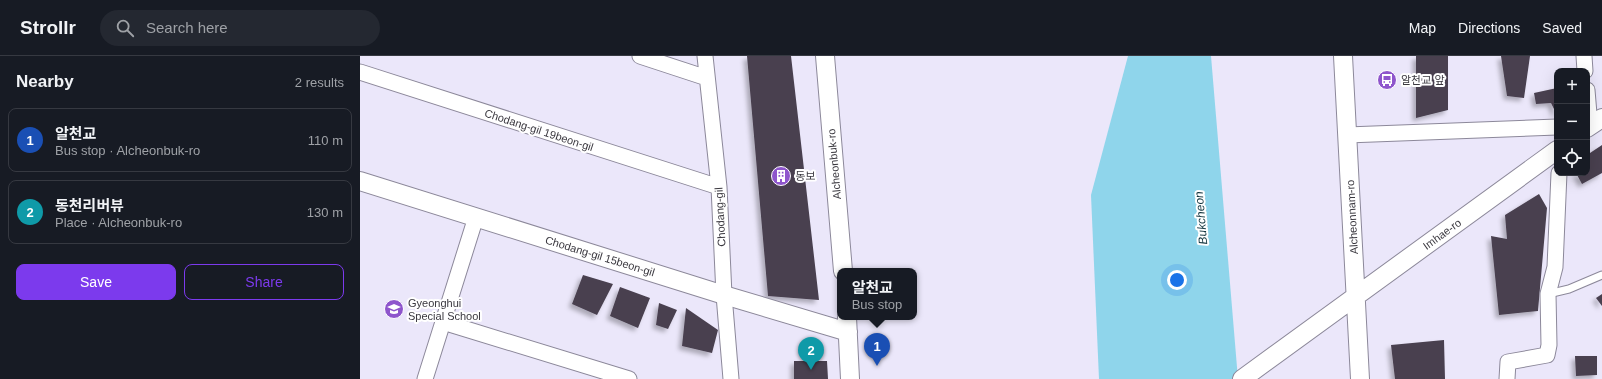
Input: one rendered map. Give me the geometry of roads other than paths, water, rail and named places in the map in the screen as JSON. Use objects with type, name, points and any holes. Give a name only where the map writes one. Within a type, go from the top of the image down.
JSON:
[{"type":"street","points":[[640,56],[707,78]]},
{"type":"street","name":"Chodang-gil","points":[[705,56],[719,187],[724,295],[731,379]]},
{"type":"street","name":"Alcheonbuk-ro","points":[[825,56],[843,268]]},
{"type":"street","name":"Alcheonnam-ro","points":[[1343,56],[1360,379]]},
{"type":"street","points":[[1584,56],[1586,68]]},
{"type":"street","name":"Chodang-gil 19beon-gil","points":[[360,72],[719,187]]},
{"type":"street","points":[[1589,104],[1592,125]]},
{"type":"street","points":[[1347,135],[1554,127]]},
{"type":"street","name":"Imhae-ro","points":[[1242,379],[1554,152]]},
{"type":"street","points":[[1507,379],[1508,362],[1547,354],[1549,345],[1548,294],[1555,267],[1559,176]]},
{"type":"street","name":"Chodang-gil 15beon-gil","points":[[360,181],[724,295]]},
{"type":"street","points":[[425,379],[476,217]]},
{"type":"street","points":[[724,295],[847,324],[850,379]]},
{"type":"street","points":[[443,322],[629,379]]},
{"type":"lane","points":[[1548,294],[1569,289],[1602,275]]},
{"type":"water","name":"Bukcheon","points":[[1128,56],[1211,56],[1238,379],[1099,379],[1091,195]]},
{"type":"place","name":"알천교 앞","points":[[1387,80]]},
{"type":"place","name":"동보","points":[[781,176]]},
{"type":"place","name":"Gyeonghui Special School","points":[[394,309]]},
{"type":"place","name":"알천교","points":[[877,366]]},
{"type":"place","name":"동천리버뷰","points":[[811,370]]}]
